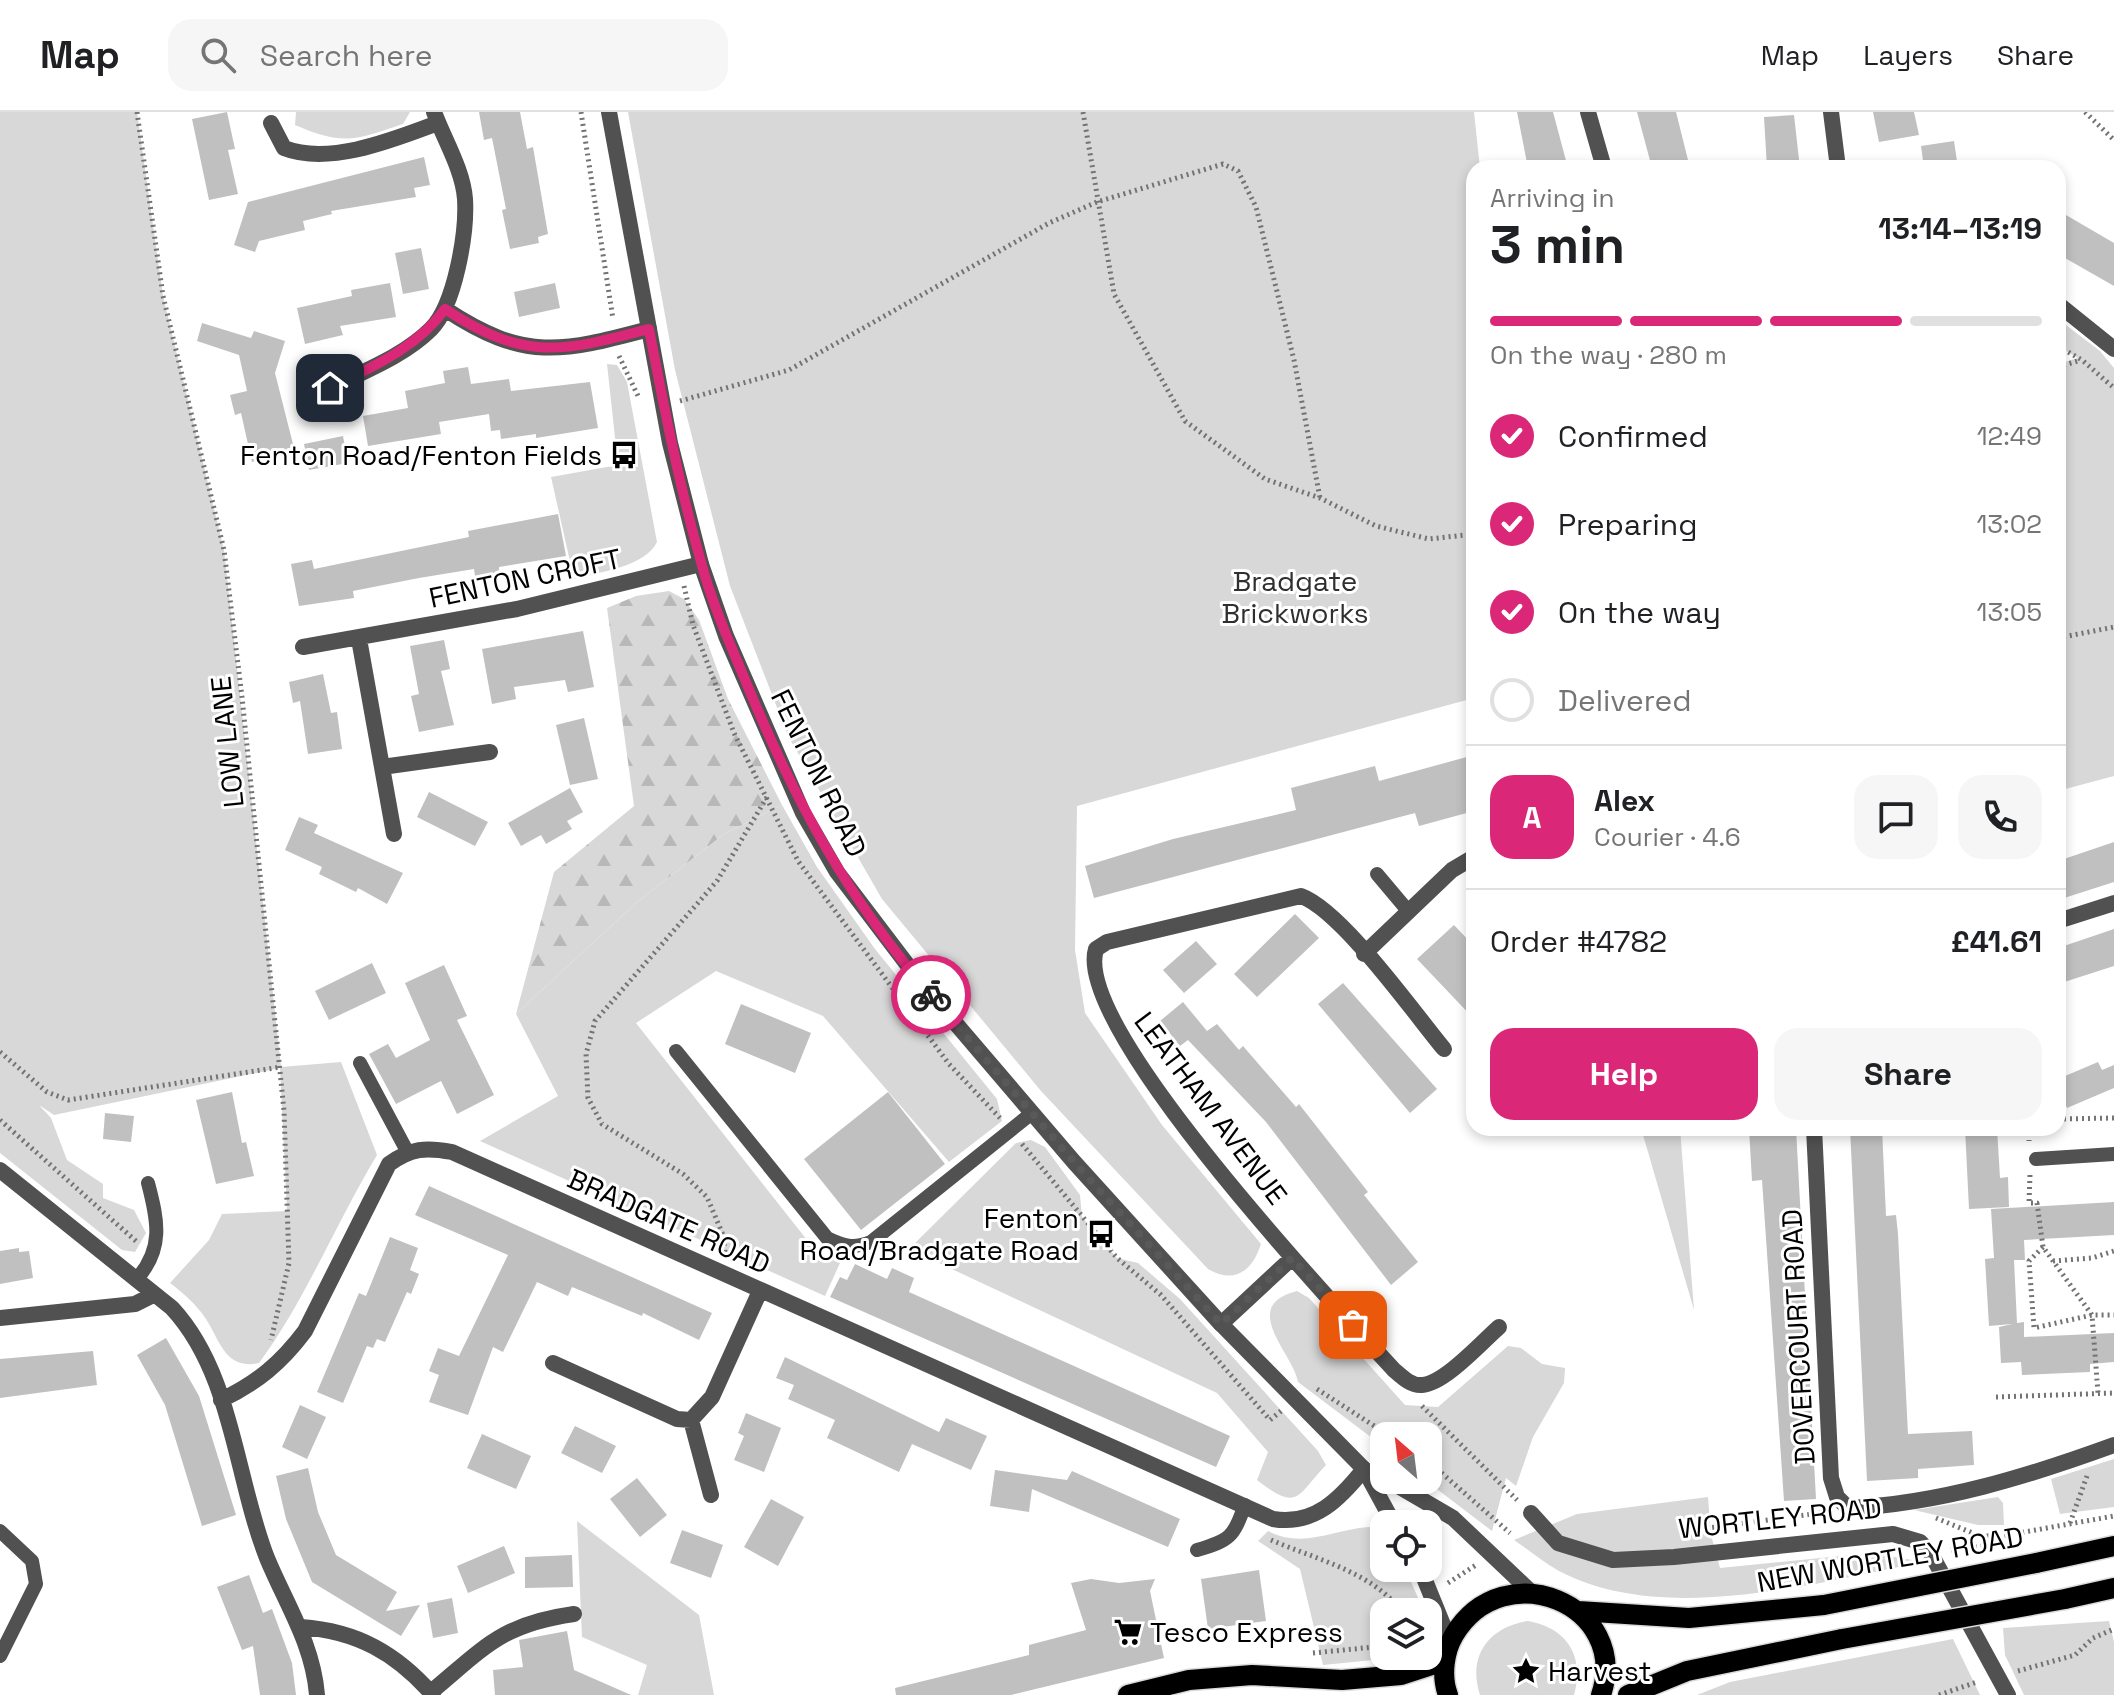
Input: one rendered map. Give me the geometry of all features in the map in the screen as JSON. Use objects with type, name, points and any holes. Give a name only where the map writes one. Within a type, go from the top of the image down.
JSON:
[{"type":"main road","name":"NEW WORTLEY ROAD","points":[[1578,1611],[1689,1618],[1824,1605],[2114,1546]]},
{"type":"main road","points":[[1628,1695],[1687,1671],[2114,1588]]},
{"type":"main road","points":[[1448,1695],[1447,1651],[1463,1620],[1482,1604],[1505,1594],[1530,1591],[1555,1598],[1578,1611],[1595,1633],[1604,1658],[1601,1695]]},
{"type":"main road","points":[[1128,1695],[1189,1680],[1252,1675],[1342,1680],[1401,1675],[1447,1651]]},
{"type":"street","name":"FENTON ROAD","points":[[609,112],[663,406],[701,564],[726,636],[783,769],[837,872],[922,984],[1032,1113],[1221,1324],[1364,1469],[1386,1510]]},
{"type":"street","points":[[1588,112],[1602,160]]},
{"type":"street","points":[[1831,112],[1837,160]]},
{"type":"street","points":[[271,123],[284,148],[298,154],[367,148],[436,118],[460,176],[465,199],[454,283],[445,309],[432,328],[402,351],[330,388]]},
{"type":"street","points":[[445,309],[502,340],[532,348],[569,349],[649,329]]},
{"type":"street","points":[[2066,310],[2114,349]]},
{"type":"street","name":"FENTON CROFT","points":[[303,647],[517,609],[701,564]]},
{"type":"street","points":[[359,639],[394,834]]},
{"type":"street","points":[[382,767],[490,752]]},
{"type":"street","points":[[1364,954],[1452,870],[1466,862]]},
{"type":"street","name":"LEATHAM AVENUE","points":[[1292,1258],[1188,1129],[1124,1043],[1110,1015],[1092,960],[1096,949],[1107,942],[1301,896],[1316,902],[1444,1049]]},
{"type":"street","points":[[2066,918],[2114,903]]},
{"type":"street","name":"DOVERCOURT ROAD","points":[[1814,1136],[1831,1478],[1842,1503]]},
{"type":"street","name":"BRADGATE ROAD","points":[[407,1151],[428,1147],[452,1152],[1273,1519],[1290,1522],[1306,1518],[1344,1494],[1364,1469]]},
{"type":"street","points":[[221,1400],[267,1373],[305,1331],[378,1182],[389,1164],[407,1151]]},
{"type":"street","points":[[0,1170],[189,1326],[221,1400],[267,1557],[301,1627],[317,1695]]},
{"type":"street","points":[[1221,1324],[1292,1258],[1394,1370],[1412,1383],[1421,1385],[1437,1381],[1499,1327]]},
{"type":"street","points":[[691,1420],[712,1397],[760,1291]]},
{"type":"street","points":[[0,1318],[135,1304],[153,1295]]},
{"type":"street","points":[[553,1363],[677,1419],[691,1420]]},
{"type":"street","points":[[691,1420],[711,1495]]},
{"type":"street","points":[[1842,1503],[1848,1508],[1877,1506],[1988,1484],[2106,1448]]},
{"type":"street","name":"FENTON ROAD","points":[[1364,1469],[1370,1472]]},
{"type":"street","name":"FENTON ROAD","points":[[1412,1494],[1453,1518],[1530,1591]]},
{"type":"street","name":"WORTLEY ROAD","points":[[1531,1513],[1558,1543],[1582,1553],[1613,1560],[1689,1556],[1893,1534],[1920,1542],[1930,1552]]},
{"type":"street","points":[[1930,1552],[2008,1695]]},
{"type":"street","points":[[1425,1582],[1447,1651]]},
{"type":"street","points":[[301,1627],[324,1628],[370,1642],[395,1658],[432,1693],[506,1631],[538,1619],[574,1614]]},
{"type":"lane","points":[[1377,874],[1409,912]]},
{"type":"lane","points":[[676,1051],[827,1238],[843,1246],[856,1247],[871,1242],[1032,1113]]},
{"type":"lane","points":[[360,1063],[407,1151]]},
{"type":"lane","points":[[2036,1159],[2114,1154]]},
{"type":"lane","points":[[136,1280],[153,1257],[159,1237],[148,1183]]},
{"type":"lane","points":[[1197,1550],[1223,1542],[1237,1526],[1245,1505]]},
{"type":"lane","points":[[0,1531],[9,1536],[32,1561],[36,1584],[0,1656]]},
{"type":"path","name":"LOW LANE","points":[[137,112],[163,296],[224,550],[281,1067],[289,1263],[273,1329],[267,1373]]},
{"type":"path","points":[[581,112],[614,306],[613,339],[624,371],[642,403]]},
{"type":"path","points":[[1083,112],[1114,294],[1185,421],[1265,479],[1320,498],[1376,526],[1429,539],[1466,535]]},
{"type":"path","points":[[2085,112],[2114,140]]},
{"type":"path","points":[[663,406],[789,370],[1049,223],[1097,202],[1223,164],[1238,171],[1256,207],[1294,360],[1320,498]]},
{"type":"path","points":[[2066,351],[2082,360],[2114,388]]},
{"type":"path","points":[[2066,365],[2082,360]]},
{"type":"path","points":[[681,569],[693,625],[734,733],[798,861],[838,919],[949,1064],[1010,1130],[1117,1258],[1161,1295],[1270,1420],[1310,1385],[1370,1423]]},
{"type":"path","points":[[2066,636],[2114,627]]},
{"type":"path","points":[[727,1277],[723,1235],[707,1197],[683,1174],[602,1124],[588,1098],[584,1072],[595,1021],[717,881],[783,769]]},
{"type":"path","points":[[0,1052],[47,1092],[68,1100],[281,1067]]},
{"type":"path","points":[[2066,1119],[2114,1118]]},
{"type":"path","points":[[0,1120],[153,1257]]},
{"type":"path","points":[[2029,1136],[2029,1143]]},
{"type":"path","points":[[2030,1173],[2029,1203],[2037,1203],[2043,1247],[2092,1315],[2098,1393]]},
{"type":"path","points":[[2043,1247],[2029,1261],[2034,1328],[2092,1315],[2114,1315]]},
{"type":"path","points":[[2053,1261],[2092,1258],[2114,1251]]},
{"type":"path","points":[[1412,1383],[1421,1405],[1531,1513]]},
{"type":"path","points":[[1996,1397],[2114,1393]]},
{"type":"path","points":[[2069,1524],[2106,1448]]},
{"type":"path","points":[[1442,1474],[1510,1533]]},
{"type":"path","points":[[1689,1556],[1701,1529],[1821,1515],[1842,1503]]},
{"type":"path","points":[[1957,1528],[1980,1536],[2002,1536],[2114,1516]]},
{"type":"path","points":[[1237,1526],[1372,1583],[1392,1598]]},
{"type":"path","points":[[1930,1552],[2019,1542],[2032,1530]]},
{"type":"path","points":[[1939,1695],[2075,1655],[2093,1638],[2114,1629]]},
{"type":"green space","points":[[0,112],[137,112],[163,296],[224,550],[281,1067],[341,1062],[377,1155],[292,1313],[259,1363],[239,1362],[226,1353],[198,1309],[170,1283],[209,1240],[222,1214],[287,1211],[280,1068],[54,1115],[39,1105],[51,1118],[67,1160],[103,1184],[103,1198],[134,1210],[146,1233],[135,1252],[122,1250],[0,1153]]},
{"type":"green space","points":[[296,112],[410,112],[403,124],[361,137],[338,138],[295,125]]},
{"type":"green space","name":"Bradgate Brickworks","points":[[628,112],[1474,112],[1479,160],[1466,160],[1466,700],[1077,806],[1075,950],[1085,1013],[1162,1125],[1261,1244],[1253,1262],[1241,1273],[1226,1275],[1208,1269],[1041,1091],[882,899],[788,736],[730,586],[675,370]]},
{"type":"green space","points":[[2066,325],[2100,351],[2114,368],[2114,776],[2066,789],[2066,362],[2078,358],[2066,351]]},
{"type":"green space","points":[[607,364],[617,365],[627,382],[657,542],[632,563],[574,579],[551,477],[618,465]]},
{"type":"green space","points":[[669,591],[684,599],[699,620],[728,699],[782,805],[724,834],[636,903],[516,1014],[554,872],[634,806],[607,608],[636,596]]},
{"type":"green space","points":[[782,805],[817,867],[875,949],[997,1099],[1002,1121],[949,1162],[823,1016],[716,971],[636,1023],[807,1240],[824,1256],[840,1263],[825,1296],[480,1141],[558,1096],[516,1014],[636,903],[724,834]]},
{"type":"green space","points":[[1643,1136],[1681,1136],[1694,1310]]},
{"type":"green space","points":[[1031,1140],[1045,1147],[1080,1195],[1082,1217],[1117,1258],[1138,1263],[1180,1299],[1318,1451],[1326,1465],[1302,1492],[1290,1498],[1281,1496],[1257,1480],[1268,1452],[1217,1393],[909,1249],[1016,1143]]},
{"type":"green space","points":[[1297,1291],[1309,1298],[1405,1405],[1438,1407],[1508,1346],[1521,1348],[1542,1364],[1565,1368],[1564,1383],[1533,1437],[1516,1486],[1506,1478],[1492,1531],[1442,1493],[1442,1422],[1370,1422],[1370,1436],[1298,1382],[1270,1319],[1272,1307],[1280,1298]]},
{"type":"green space","points":[[2114,1459],[2114,1507],[2060,1514],[2051,1479]]},
{"type":"green space","points":[[1708,1497],[1711,1535],[1720,1568],[1871,1553],[1924,1562],[1788,1589],[1740,1595],[1691,1598],[1645,1596],[1600,1587],[1559,1571],[1514,1540],[1577,1514]]},
{"type":"green space","points":[[1998,1497],[2003,1503],[2004,1525],[1978,1525],[1914,1510]]},
{"type":"green space","points":[[577,1521],[699,1615],[714,1695],[638,1695],[647,1665],[582,1637]]},
{"type":"green space","points":[[1370,1527],[1370,1582],[1411,1582],[1418,1598],[1370,1598],[1370,1660],[1323,1665],[1300,1569],[1258,1541],[1268,1531],[1281,1536],[1305,1538]]},
{"type":"green space","points":[[1528,1621],[1553,1630],[1570,1646],[1577,1668],[1574,1695],[1480,1695],[1477,1668],[1484,1646],[1502,1630]]},
{"type":"green space","points":[[2109,1621],[2114,1642],[2114,1695],[2024,1695],[2005,1655],[2003,1628]]},
{"type":"green space","points":[[1953,1639],[1980,1695],[1697,1695],[1730,1682]]},
{"type":"building","points":[[227,112],[235,149],[228,150],[238,194],[209,200],[192,119]]},
{"type":"building","points":[[479,112],[520,112],[527,149],[533,147],[548,234],[538,237],[539,243],[510,249],[502,210],[506,209],[492,138],[484,140]]},
{"type":"building","points":[[1517,112],[1553,112],[1566,160],[1526,160]]},
{"type":"building","points":[[1637,112],[1676,112],[1688,160],[1650,160]]},
{"type":"building","points":[[1873,112],[1914,112],[1919,135],[1879,142]]},
{"type":"building","points":[[1794,115],[1799,160],[1767,160],[1764,117]]},
{"type":"building","points":[[1954,141],[1957,160],[1923,160],[1921,146]]},
{"type":"building","points":[[424,157],[430,185],[414,188],[416,197],[331,211],[332,214],[303,221],[305,230],[259,241],[255,252],[234,245],[248,202]]},
{"type":"building","points":[[2066,215],[2114,243],[2114,286],[2066,259]]},
{"type":"building","points":[[421,248],[429,289],[403,294],[395,253]]},
{"type":"building","points":[[390,283],[396,317],[340,326],[343,335],[305,344],[297,308],[352,296],[351,290]]},
{"type":"building","points":[[555,283],[560,308],[519,317],[514,292]]},
{"type":"building","points":[[202,323],[251,338],[254,331],[285,341],[275,373],[295,452],[252,462],[241,413],[235,415],[230,395],[247,391],[239,355],[197,341]]},
{"type":"building","points":[[468,367],[471,384],[509,379],[511,391],[590,382],[598,428],[536,438],[536,434],[501,439],[500,430],[491,431],[489,414],[439,422],[441,434],[368,446],[363,416],[408,408],[405,391],[445,383],[443,371]]},
{"type":"building","points":[[343,436],[348,463],[309,470],[304,444]]},
{"type":"building","points":[[558,514],[566,556],[499,567],[499,572],[475,576],[474,569],[419,578],[353,591],[354,598],[299,606],[291,564],[312,560],[314,569],[469,537],[468,531]]},
{"type":"building","points":[[583,631],[594,687],[568,692],[565,680],[514,687],[516,699],[492,704],[482,649]]},
{"type":"building","points":[[444,640],[450,669],[441,671],[454,725],[419,732],[411,696],[419,694],[410,646]]},
{"type":"building","points":[[323,674],[331,713],[337,712],[342,749],[308,754],[300,701],[293,703],[289,682]]},
{"type":"building","points":[[584,718],[598,779],[570,785],[556,725]]},
{"type":"building","points":[[1466,757],[1466,813],[1419,826],[1415,813],[1094,898],[1085,866],[1173,839],[1296,810],[1291,788],[1375,766],[1379,781]]},
{"type":"building","points":[[570,788],[583,812],[567,821],[572,829],[546,844],[541,835],[521,846],[508,823]]},
{"type":"building","points":[[429,792],[488,822],[475,846],[417,817]]},
{"type":"building","points":[[299,817],[318,825],[314,833],[403,873],[387,904],[358,888],[356,892],[319,874],[322,867],[285,850]]},
{"type":"building","points":[[2114,842],[2114,882],[2066,897],[2066,858]]},
{"type":"building","points":[[1295,914],[1319,938],[1257,997],[1234,974]]},
{"type":"building","points":[[1454,925],[1466,938],[1466,1011],[1417,959]]},
{"type":"building","points":[[2114,929],[2114,966],[2066,981],[2066,945]]},
{"type":"building","points":[[1196,941],[1217,964],[1184,993],[1163,970]]},
{"type":"building","points":[[372,963],[386,993],[329,1020],[315,991]]},
{"type":"building","points":[[444,965],[467,1016],[457,1020],[494,1095],[457,1114],[441,1081],[396,1104],[369,1054],[388,1044],[396,1058],[430,1040],[405,983]]},
{"type":"building","points":[[1343,983],[1437,1089],[1410,1113],[1318,1004]]},
{"type":"building","points":[[1183,1002],[1207,1031],[1217,1024],[1239,1050],[1243,1046],[1296,1107],[1299,1104],[1368,1192],[1364,1195],[1418,1262],[1391,1285],[1266,1122],[1188,1040],[1180,1046],[1160,1021]]},
{"type":"building","points":[[741,1004],[811,1033],[795,1073],[725,1044]]},
{"type":"building","points":[[2098,1062],[2102,1070],[2114,1065],[2114,1088],[2067,1108],[2066,1076]]},
{"type":"building","points":[[232,1092],[242,1143],[246,1142],[254,1176],[216,1184],[196,1100]]},
{"type":"building","points":[[888,1092],[945,1164],[861,1230],[804,1159]]},
{"type":"building","points":[[105,1113],[134,1116],[131,1142],[103,1139]]},
{"type":"building","points":[[1749,1136],[1796,1136],[1816,1499],[1784,1501],[1762,1180],[1752,1181]]},
{"type":"building","points":[[1850,1136],[1882,1136],[1886,1216],[1896,1215],[1898,1234],[1908,1434],[1972,1431],[1974,1465],[1918,1469],[1918,1478],[1867,1481]]},
{"type":"building","points":[[1965,1136],[1997,1136],[2000,1178],[2008,1177],[2009,1207],[1969,1209]]},
{"type":"building","points":[[429,1186],[712,1313],[699,1340],[643,1313],[642,1316],[572,1287],[568,1296],[537,1282],[503,1352],[493,1347],[468,1415],[429,1402],[439,1375],[429,1371],[438,1348],[459,1356],[508,1255],[415,1215]]},
{"type":"building","points":[[2114,1202],[2114,1235],[2024,1240],[2025,1260],[2014,1260],[2017,1323],[2024,1322],[2024,1337],[2114,1333],[2114,1362],[2090,1364],[2090,1372],[2022,1375],[2021,1362],[2001,1363],[1999,1327],[2012,1324],[1989,1326],[1985,1259],[1994,1258],[1991,1209]]},
{"type":"building","points":[[390,1237],[418,1248],[410,1270],[419,1274],[411,1294],[407,1292],[385,1342],[377,1339],[373,1348],[367,1346],[343,1403],[317,1392],[359,1293],[366,1296]]},
{"type":"building","points":[[19,1248],[19,1252],[29,1251],[33,1278],[0,1284],[0,1251]]},
{"type":"building","points":[[855,1264],[887,1279],[892,1268],[914,1278],[909,1292],[1230,1436],[1216,1467],[830,1297],[840,1277],[847,1280]]},
{"type":"building","points":[[166,1338],[199,1396],[236,1515],[202,1526],[165,1405],[137,1355]]},
{"type":"building","points":[[93,1351],[97,1385],[0,1398],[0,1359]]},
{"type":"building","points":[[785,1357],[939,1432],[946,1418],[987,1436],[971,1470],[912,1444],[899,1472],[827,1438],[835,1420],[788,1399],[794,1385],[776,1378]]},
{"type":"building","points":[[300,1405],[326,1417],[307,1459],[282,1447]]},
{"type":"building","points":[[746,1413],[781,1428],[764,1472],[734,1460],[744,1436],[738,1433]]},
{"type":"building","points":[[575,1426],[616,1446],[602,1473],[561,1453]]},
{"type":"building","points":[[482,1434],[531,1456],[516,1489],[467,1468]]},
{"type":"building","points":[[308,1468],[318,1512],[336,1555],[397,1592],[386,1611],[420,1605],[401,1636],[312,1582],[286,1519],[276,1476]]},
{"type":"building","points":[[995,1470],[1067,1480],[1072,1471],[1180,1519],[1168,1547],[1032,1489],[1029,1512],[990,1506]]},
{"type":"building","points":[[637,1478],[667,1515],[640,1537],[610,1499]]},
{"type":"building","points":[[771,1499],[804,1517],[778,1566],[744,1547]]},
{"type":"building","points":[[682,1530],[723,1545],[711,1578],[670,1563]]},
{"type":"building","points":[[504,1546],[515,1573],[468,1593],[457,1566]]},
{"type":"building","points":[[572,1555],[573,1587],[525,1588],[525,1557]]},
{"type":"building","points":[[1259,1570],[1266,1621],[1208,1629],[1201,1579]]},
{"type":"building","points":[[249,1575],[263,1613],[272,1609],[292,1663],[296,1695],[260,1695],[253,1646],[242,1650],[217,1587]]},
{"type":"building","points":[[1091,1579],[1119,1583],[1155,1579],[1150,1591],[1164,1658],[1011,1695],[896,1695],[895,1688],[1029,1655],[1029,1645],[1086,1630],[1071,1583]]},
{"type":"building","points":[[452,1598],[458,1633],[433,1638],[427,1603]]},
{"type":"building","points":[[567,1631],[574,1670],[631,1695],[495,1695],[493,1670],[523,1667],[519,1640]]},
{"type":"way so far","points":[[931,995],[1074,1162],[1221,1324],[1292,1258],[1353,1325]]},
{"type":"place","name":"Fenton Road/Fenton Fields","points":[[624,455]]},
{"type":"place","name":"Fenton Road/Bradgate Road","points":[[1101,1234]]},
{"type":"place","name":"Tesco Express","points":[[1128,1632]]},
{"type":"place","name":"Harvest","points":[[1526,1671]]},
{"type":"route","points":[[330,388],[402,351],[432,328],[445,309],[470,326],[502,340],[532,348],[569,349],[649,329],[670,443],[701,564],[726,636],[803,813],[837,872],[931,995]]}]
